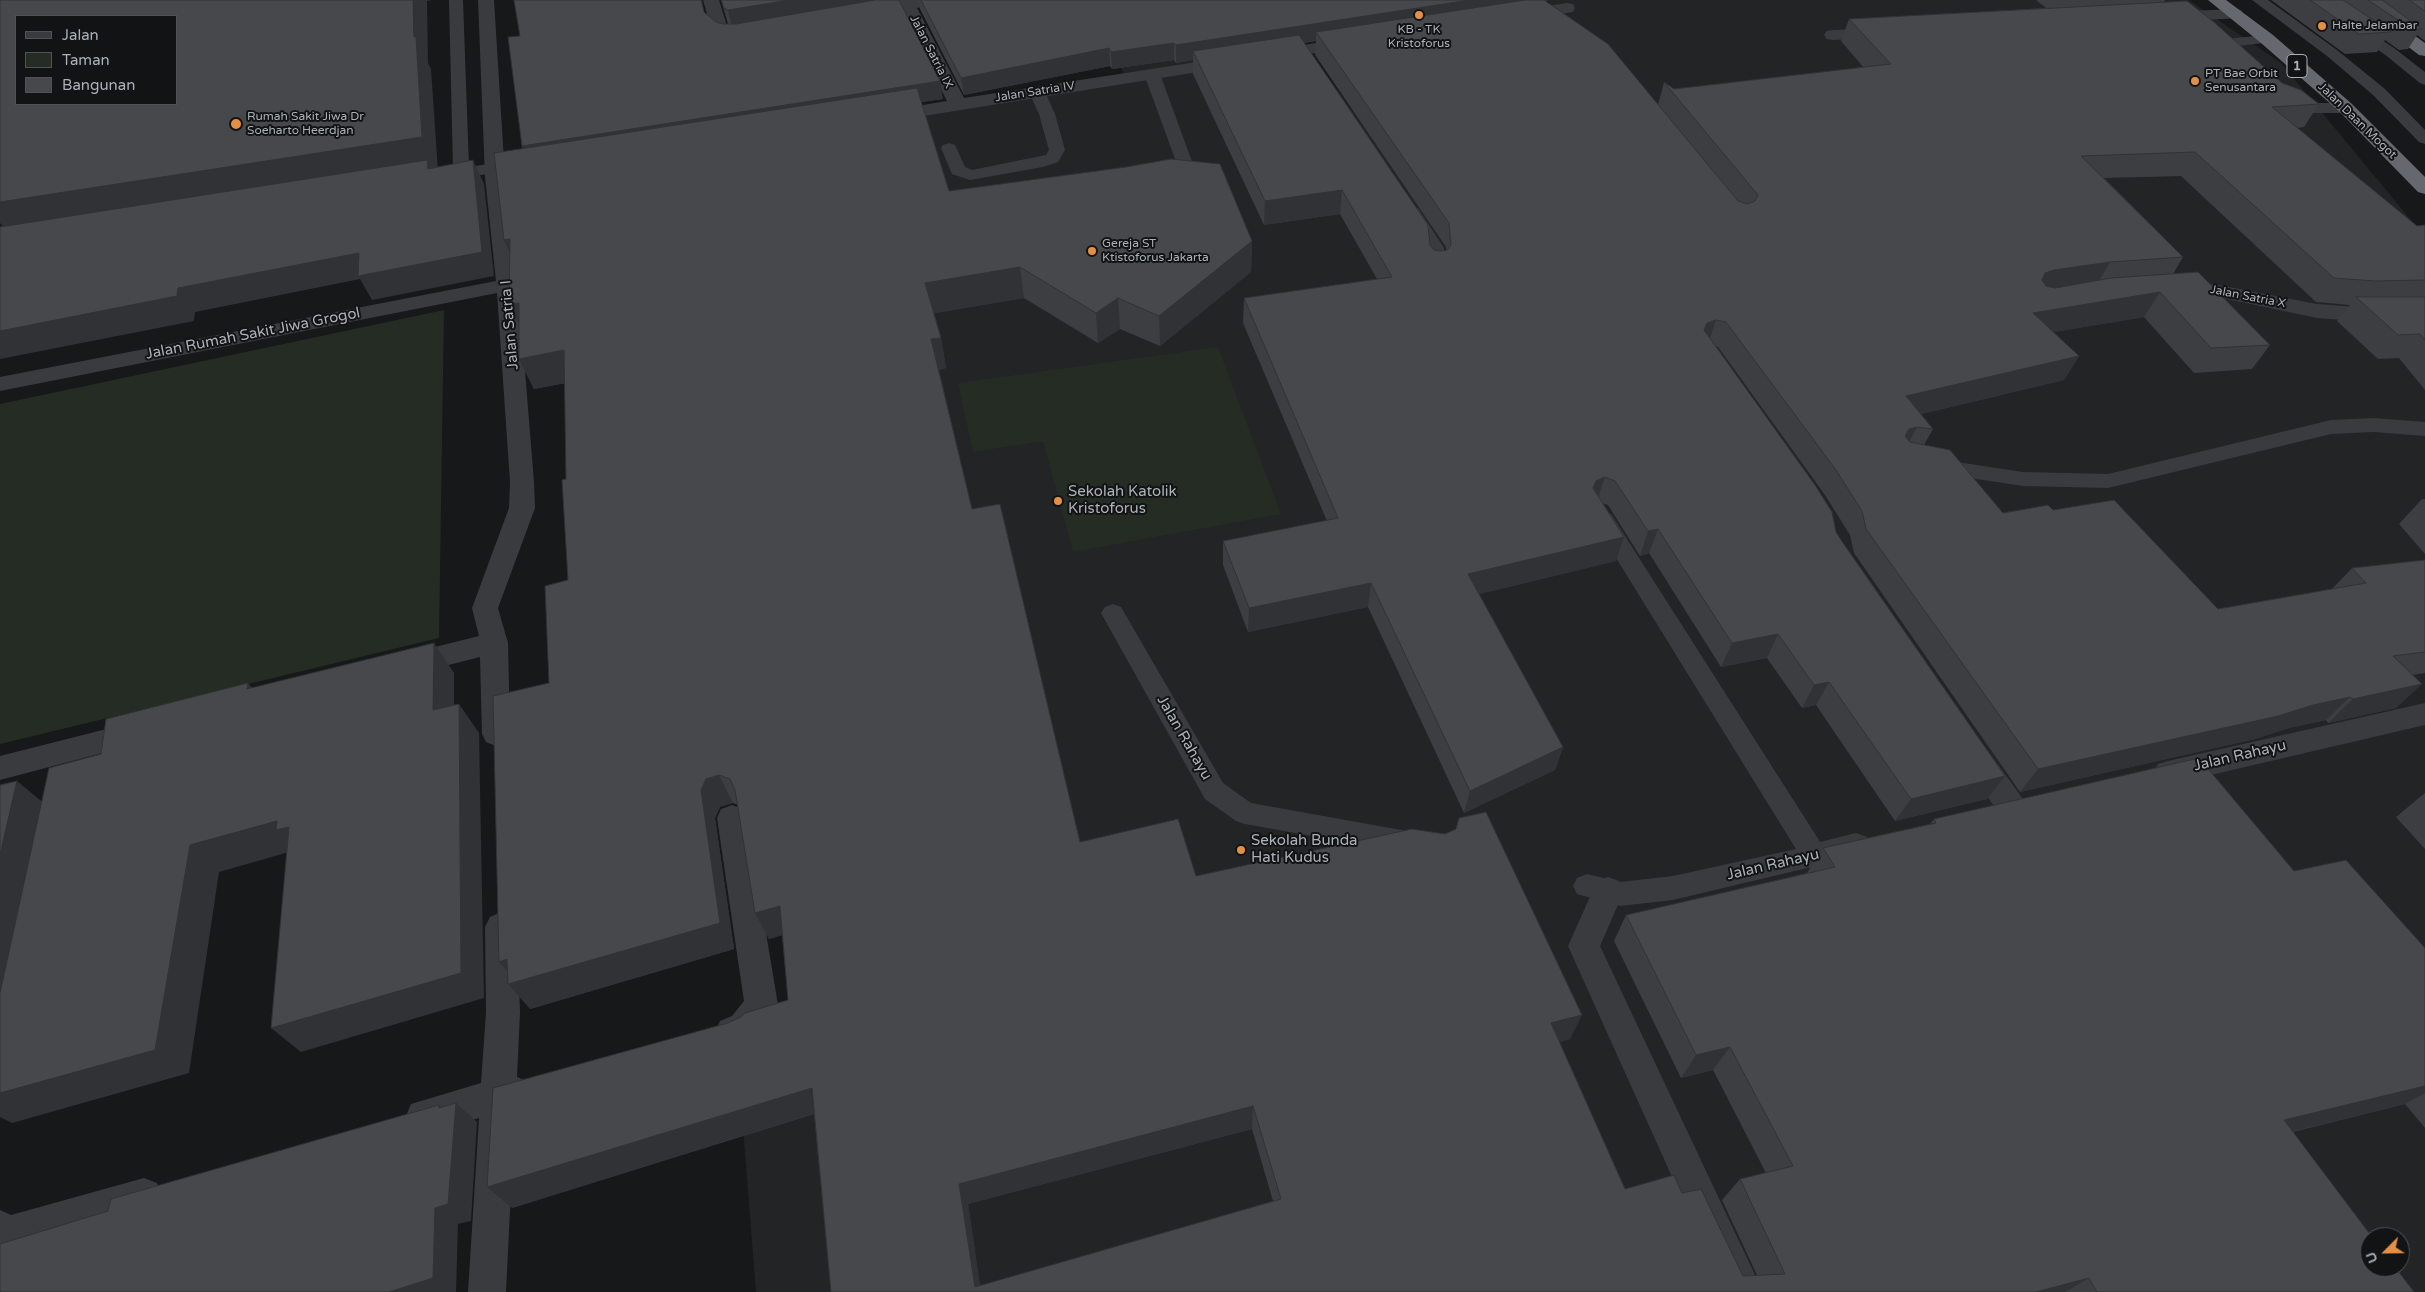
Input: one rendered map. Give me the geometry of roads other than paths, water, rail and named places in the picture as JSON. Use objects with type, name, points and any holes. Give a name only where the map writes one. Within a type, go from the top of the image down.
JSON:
[{"type":"highway","name":"Jalan Daan Mogot","points":[[2216,0],[2267,39],[2346,108],[2425,188]]},
{"type":"highway","points":[[2354,0],[2425,51]]},
{"type":"street","name":"Jalan Satria I","points":[[486,0],[501,173],[507,285],[522,482],[522,508],[485,608],[494,643],[497,762]]},
{"type":"street","points":[[711,0],[718,28],[728,34],[759,31]]},
{"type":"street","points":[[848,15],[906,2],[936,0]]},
{"type":"street","name":"Jalan Satria IX","points":[[906,2],[958,105]]},
{"type":"street","points":[[1508,17],[1564,4],[1578,22]]},
{"type":"street","points":[[2152,18],[2235,14]]},
{"type":"street","points":[[1833,35],[1893,32]]},
{"type":"street","name":"Jalan Satria IV","points":[[869,119],[1370,39]]},
{"type":"street","name":"Jalan Rumah Sakit Jiwa Grogol","points":[[0,384],[507,285]]},
{"type":"street","name":"Jalan Satria X","points":[[2162,290],[2191,288],[2213,290],[2317,311],[2357,314],[2425,312]]},
{"type":"street","points":[[379,672],[494,643]]},
{"type":"street","name":"Jalan Rahayu","points":[[2137,780],[2425,714]]},
{"type":"street","points":[[0,768],[71,764],[160,727]]},
{"type":"street","points":[[1962,735],[2012,808]]},
{"type":"street","points":[[1984,815],[2041,801]]},
{"type":"street","points":[[705,1039],[743,1029],[761,1005],[732,818]]},
{"type":"street","name":"Jalan Rahayu","points":[[1815,856],[1881,840]]},
{"type":"street","points":[[1598,889],[1584,946],[1744,1292]]},
{"type":"street","points":[[487,1292],[503,1012],[500,902]]},
{"type":"street","points":[[389,1126],[544,1083]]},
{"type":"street","points":[[0,1229],[10,1234],[171,1188]]},
{"type":"lane","points":[[456,0],[461,173]]},
{"type":"lane","points":[[2259,0],[2332,53],[2379,92],[2425,138]]},
{"type":"lane","points":[[2312,0],[2389,51],[2425,80]]},
{"type":"lane","points":[[2167,5],[2181,16]]},
{"type":"lane","points":[[2226,60],[2212,46],[2267,39]]},
{"type":"lane","points":[[1302,50],[1314,66]]},
{"type":"lane","points":[[1152,74],[1190,178]]},
{"type":"lane","points":[[949,148],[958,170],[970,175],[1043,162],[1052,158],[1057,150],[1047,114],[1036,92]]},
{"type":"lane","points":[[2275,102],[2292,108],[2346,108]]},
{"type":"lane","points":[[431,178],[461,173],[501,173]]},
{"type":"lane","points":[[1402,198],[1435,248],[1437,268]]},
{"type":"lane","points":[[1914,462],[2023,479],[2108,481],[2331,427],[2374,425],[2425,429]]},
{"type":"lane","points":[[1598,511],[1815,856]]},
{"type":"lane","name":"Jalan Rahayu","points":[[1113,613],[1214,790],[1245,813],[1428,846]]},
{"type":"lane","name":"Jalan Rahayu","points":[[1598,889],[1620,894],[1672,888],[1815,856]]},
{"type":"place","name":"KB - TK Kristoforus","points":[[1419,15]]},
{"type":"place","name":"Halte Jelambar","points":[[2322,26]]},
{"type":"place","name":"PT Bae Orbit Senusantara","points":[[2195,81]]},
{"type":"place","name":"Rumah Sakit Jiwa Dr Soeharto Heerdjan","points":[[236,124]]},
{"type":"place","name":"Gereja ST Ktistoforus Jakarta","points":[[1092,251]]},
{"type":"place","name":"Sekolah Katolik Kristoforus","points":[[1058,501]]},
{"type":"place","name":"Sekolah Bunda Hati Kudus","points":[[1241,850]]}]
